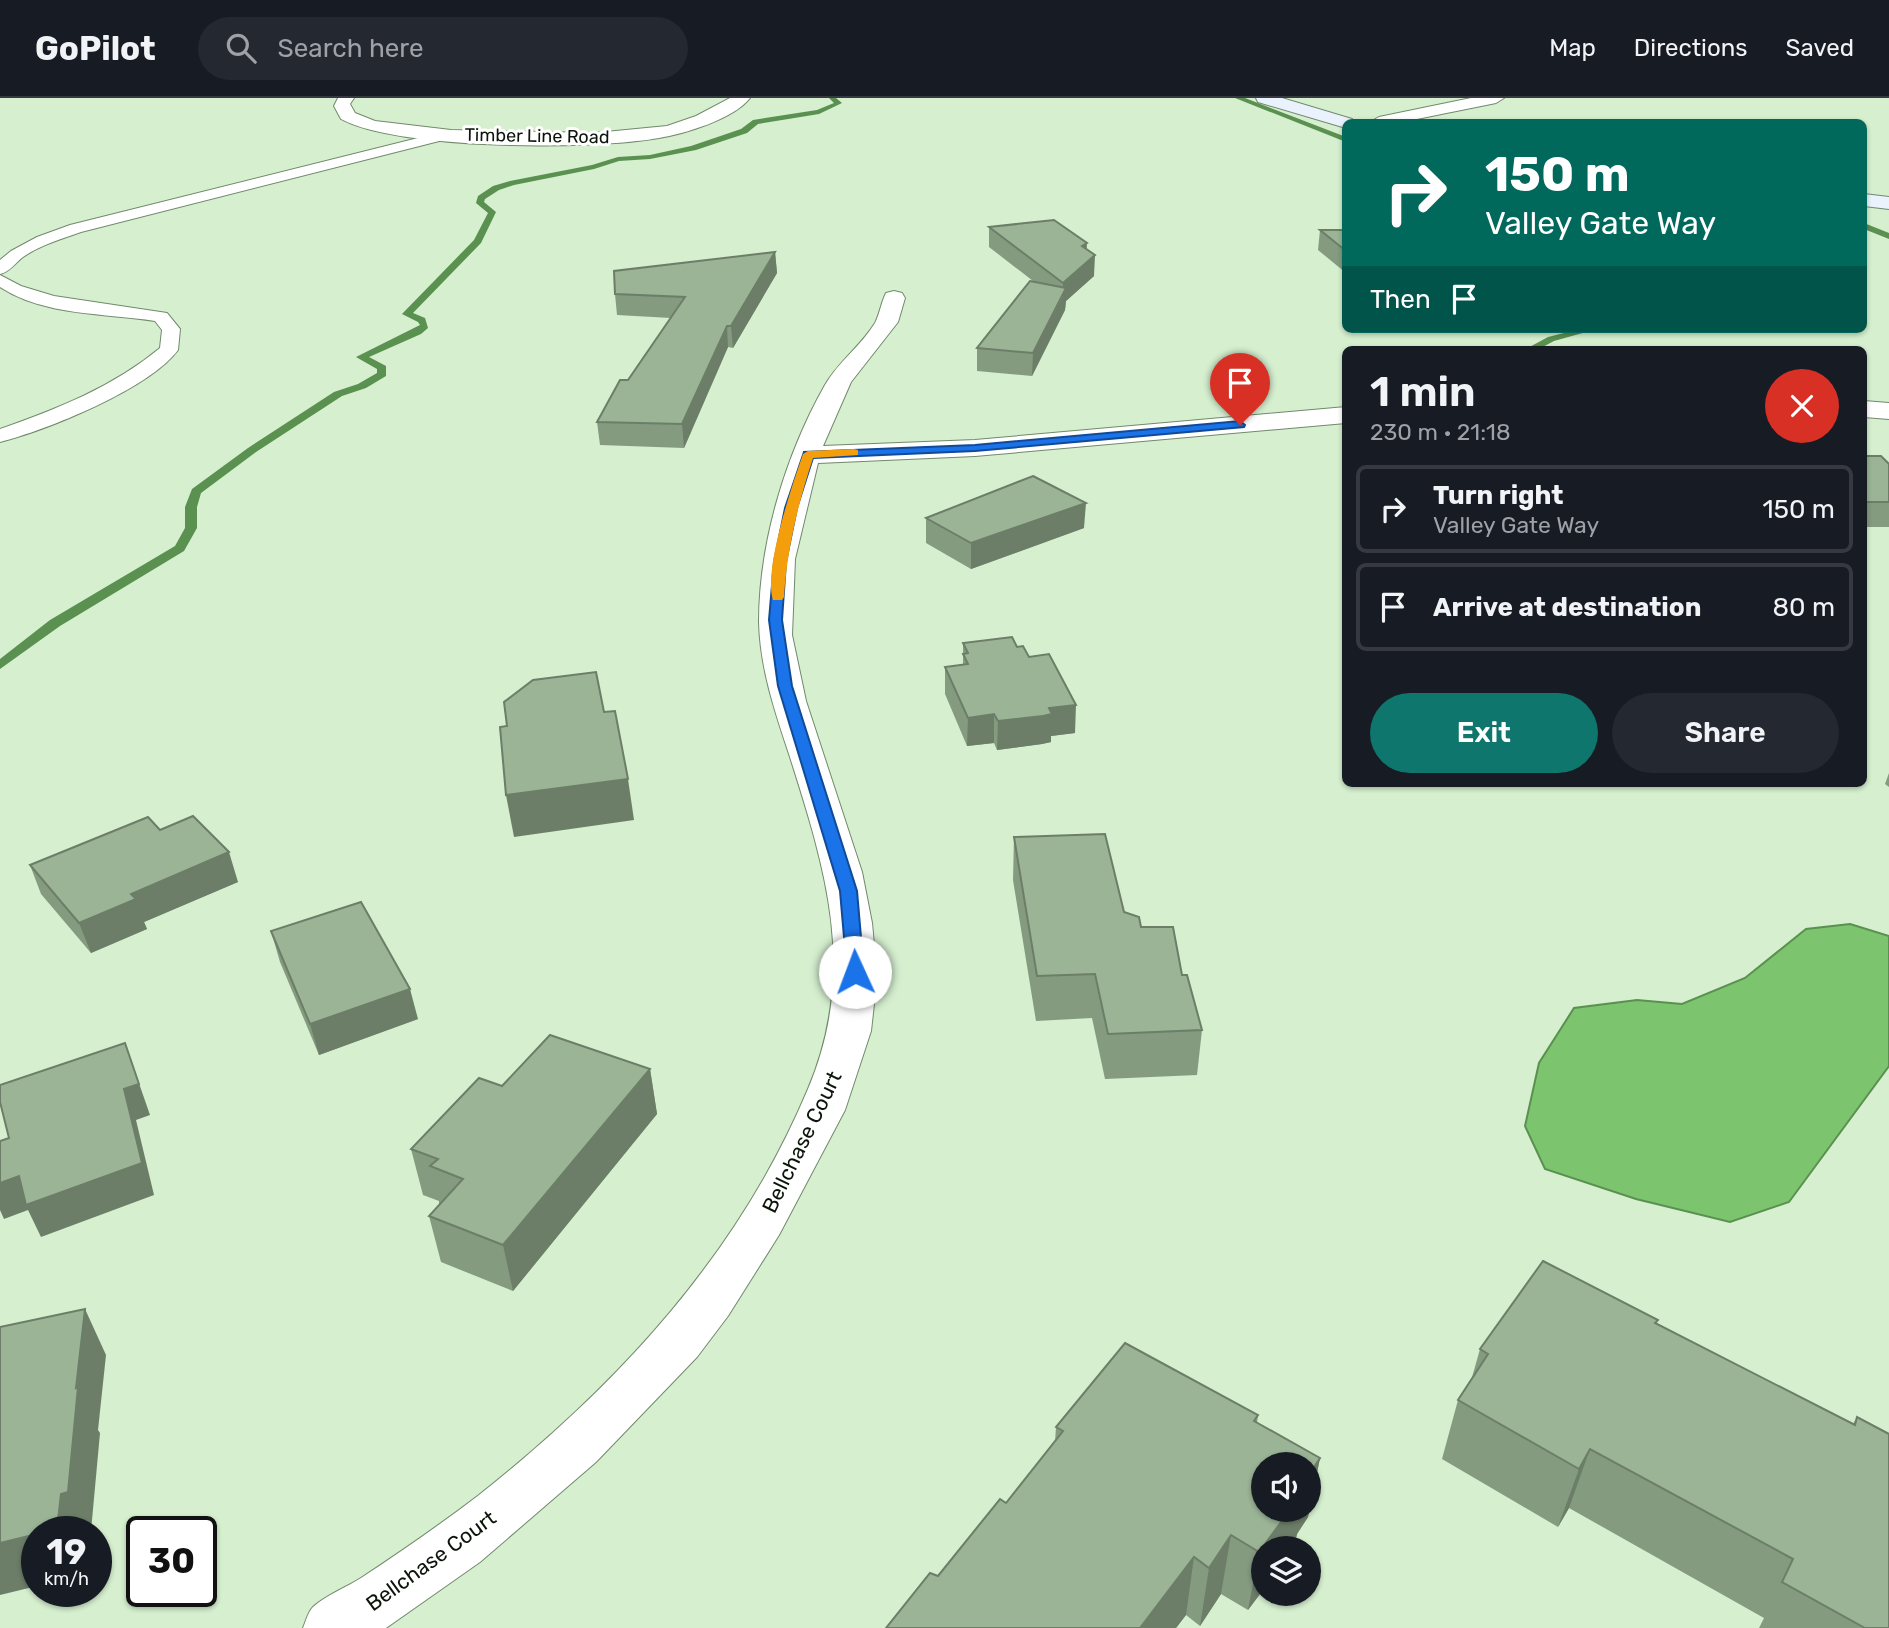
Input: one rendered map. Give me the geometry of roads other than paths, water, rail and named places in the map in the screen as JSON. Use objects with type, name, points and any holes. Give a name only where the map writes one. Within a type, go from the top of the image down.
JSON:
[{"type":"main road","points":[[1264,98],[1342,122]]},
{"type":"main road","points":[[1867,200],[1889,203]]},
{"type":"street","name":"Timber Line Road","points":[[346,98],[342,104],[343,111],[351,118],[397,130],[594,139],[656,134],[701,121],[742,98]]},
{"type":"street","points":[[1394,119],[1496,98]]},
{"type":"street","name":"Bellchase Court","points":[[333,1628],[376,1603],[505,1507],[609,1416],[695,1323],[759,1231],[809,1138],[840,1065],[854,1010],[856,954],[849,891],[785,686],[775,620],[783,549],[791,508],[821,415],[841,378],[860,351],[892,317],[894,298]]},
{"type":"street","points":[[1867,409],[1889,411]]},
{"type":"street","points":[[808,454],[975,448],[1342,415]]},
{"type":"lane","points":[[0,269],[28,248],[64,232],[241,188],[385,148],[450,134]]},
{"type":"lane","points":[[0,280],[10,288],[37,299],[161,317],[171,329],[169,350],[145,372],[109,392],[0,436]]},
{"type":"waterway","points":[[0,665],[55,623],[180,548],[191,528],[191,507],[196,491],[252,450],[338,394],[362,386],[382,374],[382,368],[361,357],[418,332],[425,326],[422,320],[407,314],[478,241],[492,212],[480,203],[481,198],[496,188],[513,183],[594,167],[618,159],[650,157],[693,148],[744,131],[756,122],[819,112],[839,103],[832,98]]},
{"type":"waterway","points":[[1238,98],[1342,138]]},
{"type":"waterway","points":[[1867,227],[1889,236]]},
{"type":"waterway","points":[[1537,346],[1551,339],[1576,333]]}]
